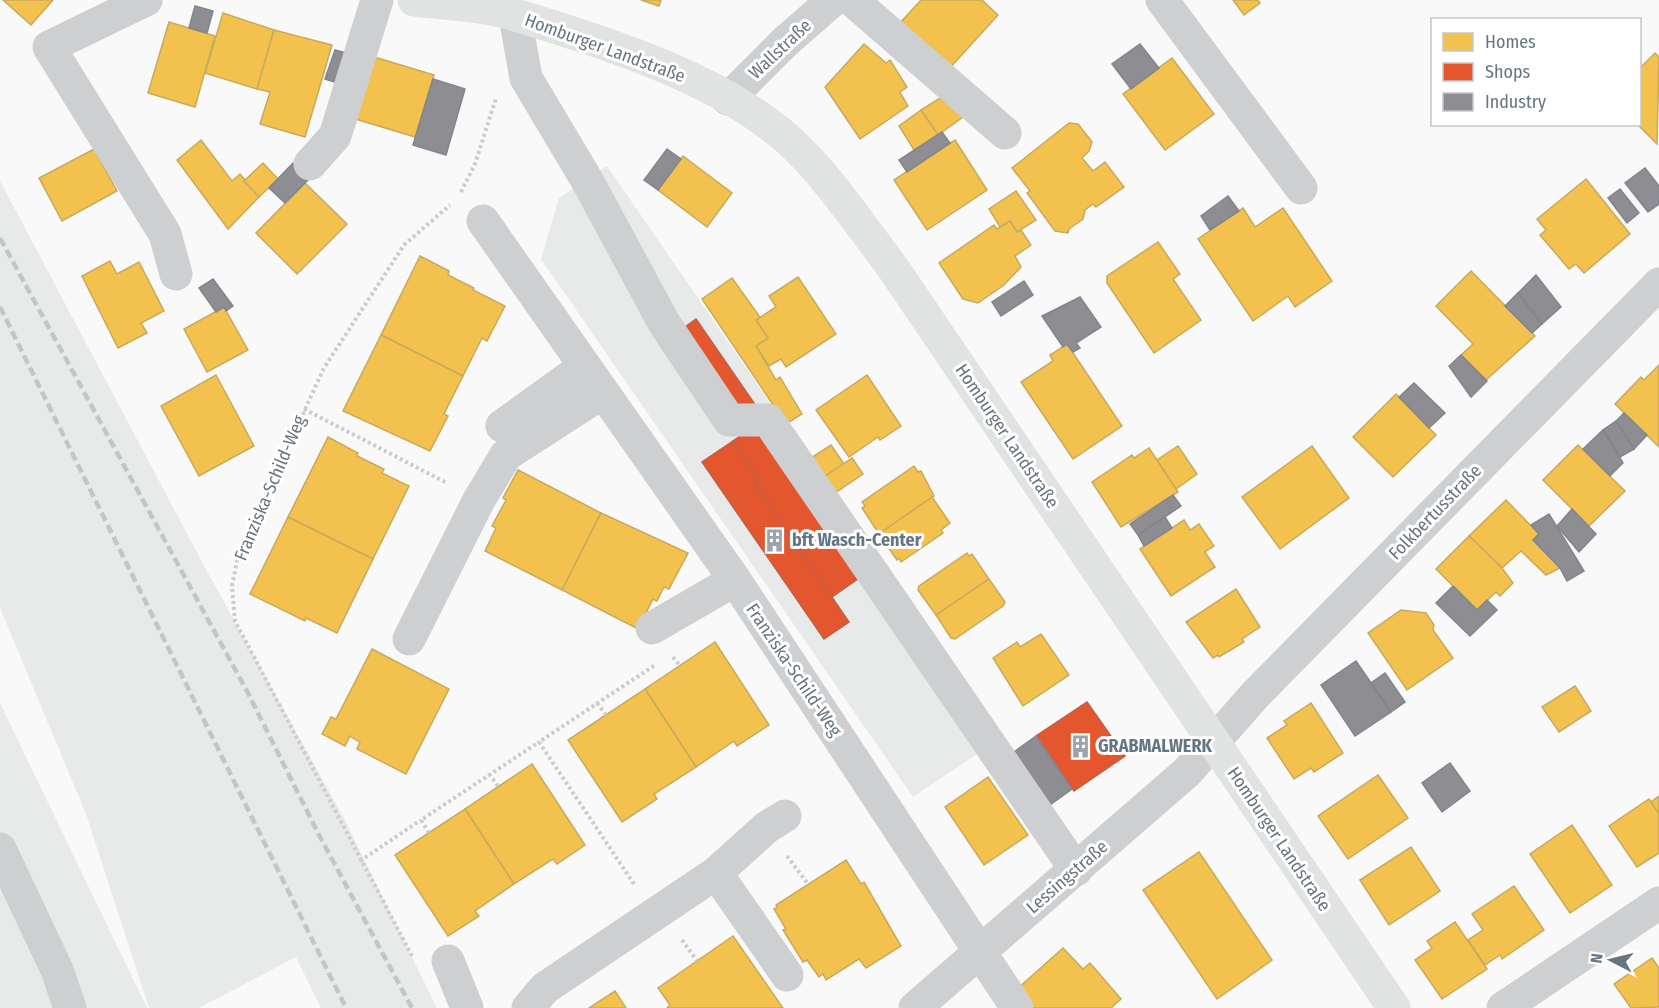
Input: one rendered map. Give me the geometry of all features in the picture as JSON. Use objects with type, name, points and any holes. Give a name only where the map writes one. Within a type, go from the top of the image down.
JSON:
[{"type":"main road","name":"Homburger Landstraße","points":[[414,0],[495,9],[643,57],[687,76],[728,99],[767,123],[804,154],[884,256],[1394,1008]]},
{"type":"street","points":[[146,0],[49,47],[165,234],[176,274]]},
{"type":"street","points":[[310,164],[335,136],[377,0]]},
{"type":"street","name":"Wallstraße","points":[[728,99],[833,0]]},
{"type":"street","points":[[852,0],[1005,134]]},
{"type":"street","points":[[1162,0],[1301,188]]},
{"type":"street","points":[[495,9],[526,78],[588,182],[664,323],[729,420],[768,420],[1076,870]]},
{"type":"street","name":"Franziska-Schild-Weg","points":[[483,221],[735,580],[1017,1008]]},
{"type":"street","name":"Folkbertusstraße","points":[[1214,742],[1256,694],[1659,284]]},
{"type":"street","points":[[501,426],[593,380]]},
{"type":"street","points":[[409,639],[480,500],[506,455],[593,380]]},
{"type":"street","points":[[652,628],[735,580]]},
{"type":"street","name":"Lessingstraße","points":[[915,1008],[1187,772],[1214,742]]},
{"type":"street","points":[[528,1008],[545,988],[716,873],[767,827],[785,816]]},
{"type":"street","points":[[2,859],[57,970],[70,1008]]},
{"type":"street","points":[[716,873],[787,975]]},
{"type":"street","points":[[1503,1008],[1659,903]]},
{"type":"street","points":[[433,963],[467,1008]]},
{"type":"path","name":"Franziska-Schild-Weg","points":[[433,963],[360,861],[235,621],[232,586],[238,556],[324,368],[404,245],[454,201],[467,182],[498,92]]},
{"type":"path","points":[[304,409],[480,500]]},
{"type":"path","points":[[671,654],[680,666]]},
{"type":"path","points":[[360,861],[661,660]]},
{"type":"path","points":[[597,703],[606,715]]},
{"type":"path","points":[[539,742],[655,915]]},
{"type":"path","points":[[489,774],[498,786]]},
{"type":"path","points":[[421,820],[429,833]]},
{"type":"shaded area","points":[[607,166],[1001,738],[913,797],[541,259],[559,198]]},
{"type":"shaded area","points":[[0,181],[209,575],[345,820],[437,1008],[321,1008],[296,957],[199,1008],[149,1008],[86,814],[0,608]]},
{"type":"shaded area","points":[[0,703],[147,1008],[0,1008]]},
{"type":"building: Homes","points":[[3,0],[53,0],[31,25]]},
{"type":"building: Homes","points":[[641,0],[661,0],[659,6]]},
{"type":"building: Homes","points":[[921,0],[982,0],[998,15],[949,69],[899,24]]},
{"type":"building: Homes","points":[[1233,0],[1258,0],[1260,3],[1244,15]]},
{"type":"building: Homes","points":[[223,13],[274,30],[257,89],[205,73]]},
{"type":"building: Homes","points":[[169,22],[215,36],[195,107],[148,93]]},
{"type":"building: Homes","points":[[274,30],[332,45],[305,137],[260,124],[270,92],[257,89]]},
{"type":"building: Homes","points":[[864,44],[886,63],[890,60],[907,87],[900,92],[908,106],[860,139],[825,87]]},
{"type":"building: Homes","points":[[1655,53],[1659,57],[1657,144],[1639,126],[1641,126],[1641,67]]},
{"type":"building: Homes","points":[[371,56],[434,75],[415,137],[352,118]]},
{"type":"building: Homes","points":[[1172,58],[1214,114],[1165,150],[1123,94]]},
{"type":"building: Homes","points":[[948,93],[963,117],[938,135],[921,110]]},
{"type":"building: Homes","points":[[921,110],[938,135],[914,150],[899,126]]},
{"type":"building: Homes","points":[[1069,123],[1078,124],[1092,142],[1089,151],[1082,158],[1093,171],[1105,162],[1124,187],[1096,207],[1093,204],[1085,210],[1083,219],[1069,229],[1068,233],[1055,231],[1027,193],[1030,191],[1012,168]]},
{"type":"building: Homes","points":[[201,140],[232,181],[240,174],[259,197],[228,229],[177,160]]},
{"type":"building: Homes","points":[[955,140],[987,190],[927,230],[894,180]]},
{"type":"building: Homes","points":[[94,149],[117,191],[62,221],[39,178]]},
{"type":"building: Homes","points":[[683,156],[732,193],[707,227],[658,190]]},
{"type":"building: Homes","points":[[263,163],[278,179],[259,197],[244,181]]},
{"type":"building: Homes","points":[[1586,179],[1630,234],[1584,273],[1576,264],[1569,269],[1540,235],[1546,230],[1537,219]]},
{"type":"building: Homes","points":[[305,183],[347,224],[297,274],[256,233]]},
{"type":"building: Homes","points":[[1016,191],[1036,220],[1017,232],[1010,221],[1000,227],[989,209]]},
{"type":"building: Homes","points":[[1243,208],[1255,227],[1283,208],[1332,281],[1295,307],[1288,296],[1253,321],[1198,239]]},
{"type":"building: Homes","points":[[1010,221],[1017,232],[1021,230],[1031,245],[1015,256],[1021,267],[1004,285],[978,303],[963,299],[939,263],[994,225],[997,229]]},
{"type":"building: Homes","points":[[1158,242],[1180,274],[1173,279],[1201,320],[1154,353],[1107,283],[1107,276]]},
{"type":"building: Homes","points":[[420,256],[449,271],[448,275],[474,288],[473,290],[505,306],[487,341],[482,338],[463,376],[381,335]]},
{"type":"building: Homes","points":[[110,261],[117,274],[139,262],[164,311],[141,323],[147,333],[118,348],[82,276]]},
{"type":"building: Homes","points":[[1471,271],[1535,336],[1486,380],[1461,355],[1473,344],[1436,306]]},
{"type":"building: Homes","points":[[798,277],[836,334],[786,367],[781,359],[769,366],[756,346],[768,338],[756,320],[776,307],[769,296]]},
{"type":"building: Homes","points":[[732,278],[760,317],[756,320],[768,338],[756,346],[776,380],[780,377],[802,414],[786,424],[702,299]]},
{"type":"building: Homes","points":[[224,307],[248,350],[207,372],[184,329]]},
{"type":"building: Homes","points":[[381,335],[463,376],[444,414],[448,416],[430,451],[343,411]]},
{"type":"building: Homes","points":[[1067,344],[1122,426],[1073,459],[1021,382],[1053,361],[1050,355]]},
{"type":"building: Homes","points":[[1659,365],[1659,447],[1615,404],[1641,377],[1644,380]]},
{"type":"building: Homes","points":[[216,375],[254,446],[199,476],[161,406]]},
{"type":"building: Homes","points":[[867,375],[901,426],[880,440],[878,437],[849,457],[816,410]]},
{"type":"building: Homes","points":[[1396,394],[1436,435],[1393,477],[1353,437]]},
{"type":"building: Homes","points":[[328,437],[358,453],[357,456],[384,469],[382,473],[409,486],[373,559],[288,517]]},
{"type":"building: Homes","points":[[831,445],[844,464],[824,477],[811,458]]},
{"type":"building: Homes","points":[[1578,445],[1625,491],[1589,526],[1543,480]]},
{"type":"building: Homes","points":[[1178,446],[1197,474],[1176,489],[1157,460]]},
{"type":"building: Homes","points":[[1312,446],[1349,498],[1280,549],[1242,497]]},
{"type":"building: Homes","points":[[1149,448],[1178,492],[1121,527],[1092,482],[1132,455],[1134,458]]},
{"type":"building: Homes","points":[[852,458],[863,474],[835,493],[824,477]]},
{"type":"building: Homes","points":[[914,466],[918,472],[921,471],[934,496],[879,534],[862,508],[865,506],[862,502]]},
{"type":"building: Homes","points":[[518,470],[601,513],[562,590],[485,551],[496,528],[492,526],[506,500],[503,498]]},
{"type":"building: Homes","points":[[932,497],[950,523],[941,530],[943,533],[901,562],[899,558],[897,560],[879,534]]},
{"type":"building: Homes","points":[[1506,500],[1539,534],[1533,540],[1560,568],[1546,575],[1521,551],[1502,568],[1469,536]]},
{"type":"building: Homes","points":[[601,513],[688,553],[669,589],[664,587],[657,601],[653,599],[638,629],[562,590]]},
{"type":"building: Homes","points":[[288,517],[373,559],[337,633],[306,618],[305,621],[250,594]]},
{"type":"building: Homes","points":[[1184,520],[1190,530],[1199,524],[1214,546],[1205,552],[1215,567],[1171,596],[1140,549]]},
{"type":"building: Homes","points":[[1469,536],[1502,568],[1513,583],[1500,596],[1496,592],[1477,610],[1436,569]]},
{"type":"building: Homes","points":[[967,553],[969,556],[972,554],[989,579],[936,615],[918,590],[919,586]]},
{"type":"building: Homes","points":[[989,579],[1005,602],[1003,606],[955,639],[951,638],[936,615]]},
{"type":"building: Homes","points":[[1236,589],[1260,627],[1242,639],[1244,642],[1219,657],[1218,655],[1213,658],[1186,622]]},
{"type":"building: Homes","points":[[1401,610],[1426,613],[1434,625],[1433,630],[1453,658],[1407,690],[1368,633]]},
{"type":"building: Homes","points":[[1041,634],[1069,675],[1023,706],[993,658],[1017,642],[1020,647]]},
{"type":"building: Homes","points":[[715,642],[769,725],[737,746],[734,741],[696,767],[645,689]]},
{"type":"building: Homes","points":[[372,649],[449,689],[406,774],[357,749],[360,742],[350,736],[345,746],[322,734],[331,717],[336,719]]},
{"type":"building: Homes","points":[[1575,686],[1591,711],[1559,732],[1542,707]]},
{"type":"building: Homes","points":[[645,689],[696,767],[654,794],[657,799],[622,822],[568,740]]},
{"type":"building: Homes","points":[[1311,703],[1343,753],[1314,772],[1311,768],[1294,779],[1267,738],[1287,725],[1284,721]]},
{"type":"building: Homes","points":[[532,764],[585,845],[557,864],[553,859],[514,884],[465,809]]},
{"type":"building: Homes","points":[[1378,775],[1408,818],[1348,859],[1318,816]]},
{"type":"building: Homes","points":[[988,777],[1028,835],[984,865],[945,807]]},
{"type":"building: Homes","points":[[1659,796],[1659,814],[1651,802]]},
{"type":"building: Homes","points":[[1649,799],[1659,814],[1659,853],[1637,867],[1609,826]]},
{"type":"building: Homes","points":[[465,809],[514,884],[475,911],[479,916],[448,936],[395,855]]},
{"type":"building: Homes","points":[[1572,825],[1612,885],[1570,913],[1530,854]]},
{"type":"building: Homes","points":[[1411,847],[1440,891],[1389,925],[1360,880]]},
{"type":"building: Homes","points":[[1199,852],[1272,960],[1217,999],[1143,890]]},
{"type":"building: Homes","points":[[846,860],[861,884],[864,882],[901,946],[866,968],[859,959],[826,980],[823,974],[819,977],[807,960],[803,962],[783,930],[786,929],[774,909],[776,905]]},
{"type":"building: Homes","points":[[1514,886],[1544,930],[1502,959],[1500,955],[1485,965],[1468,940],[1483,930],[1472,914]]},
{"type":"building: Homes","points":[[1455,922],[1487,969],[1442,999],[1415,960],[1432,948],[1427,941]]},
{"type":"building: Homes","points":[[733,936],[783,1008],[667,1008],[670,1005],[658,988]]},
{"type":"building: Homes","points":[[1063,948],[1083,969],[1090,963],[1121,999],[1111,1008],[1029,1008],[1015,991]]},
{"type":"building: Homes","points":[[1652,958],[1659,968],[1659,1007],[1631,1008],[1614,984]]},
{"type":"building: Homes","points":[[615,991],[626,1008],[589,1008]]},
{"type":"building: Shops","points":[[696,319],[754,403],[717,429],[660,345]]},
{"type":"building: Shops","points":[[758,424],[862,576],[832,597],[754,483],[759,479],[733,441]]},
{"type":"building: Shops","name":"bft Wasch-Center","points":[[733,441],[759,479],[754,483],[849,622],[824,639],[702,462]]},
{"type":"building: Shops","name":"GRABMALWERK","points":[[1087,702],[1125,756],[1074,791],[1036,736]]},
{"type":"building: Industry","points":[[195,6],[213,11],[207,33],[189,28]]},
{"type":"building: Industry","points":[[1140,44],[1159,68],[1131,89],[1112,64]]},
{"type":"building: Industry","points":[[335,50],[350,54],[341,84],[325,79]]},
{"type":"building: Industry","points":[[433,79],[465,89],[446,155],[413,145]]},
{"type":"building: Industry","points":[[942,132],[950,143],[907,172],[899,160]]},
{"type":"building: Industry","points":[[667,149],[681,159],[658,190],[644,180]]},
{"type":"building: Industry","points":[[293,163],[309,179],[285,203],[269,188]]},
{"type":"building: Industry","points":[[1645,168],[1659,186],[1659,204],[1648,212],[1625,183]]},
{"type":"building: Industry","points":[[1620,189],[1639,213],[1627,223],[1608,198]]},
{"type":"building: Industry","points":[[1228,196],[1239,211],[1210,230],[1201,216]]},
{"type":"building: Industry","points":[[1536,275],[1561,307],[1542,324],[1518,293]]},
{"type":"building: Industry","points":[[213,279],[233,306],[226,311],[224,307],[216,312],[199,288]]},
{"type":"building: Industry","points":[[1024,281],[1033,295],[1001,316],[992,302]]},
{"type":"building: Industry","points":[[1518,293],[1542,324],[1532,333],[1505,306]]},
{"type":"building: Industry","points":[[1080,297],[1101,327],[1076,343],[1080,348],[1073,352],[1067,344],[1063,347],[1042,316]]},
{"type":"building: Industry","points":[[1461,355],[1487,381],[1471,397],[1449,366]]},
{"type":"building: Industry","points":[[1414,383],[1445,413],[1429,428],[1399,397]]},
{"type":"building: Industry","points":[[1624,413],[1647,435],[1634,449],[1616,421]]},
{"type":"building: Industry","points":[[1616,421],[1634,449],[1620,457],[1603,430]]},
{"type":"building: Industry","points":[[1603,430],[1623,463],[1610,476],[1583,449]]},
{"type":"building: Industry","points":[[1173,495],[1181,506],[1138,535],[1130,524]]},
{"type":"building: Industry","points":[[1572,509],[1596,534],[1579,552],[1557,526]]},
{"type":"building: Industry","points":[[1549,514],[1584,571],[1567,581],[1560,568],[1533,540],[1539,534],[1531,525]]},
{"type":"building: Industry","points":[[1165,517],[1172,528],[1144,546],[1138,535]]},
{"type":"building: Industry","points":[[1453,586],[1477,610],[1487,600],[1497,610],[1470,636],[1436,603]]},
{"type":"building: Industry","points":[[1356,661],[1391,712],[1355,736],[1321,685]]},
{"type":"building: Industry","points":[[1385,673],[1405,702],[1391,712],[1371,683]]},
{"type":"building: Industry","points":[[1036,736],[1072,789],[1050,805],[1014,752]]},
{"type":"building: Industry","points":[[1450,763],[1470,791],[1442,812],[1422,783]]},
{"type":"railway","points":[[0,238],[248,693],[319,835],[412,1008]]},
{"type":"railway","points":[[0,307],[346,1008]]},
{"type":"place","name":"bft Wasch-Center","points":[[774,540]]},
{"type":"place","name":"GRABMALWERK","points":[[1080,746]]}]
